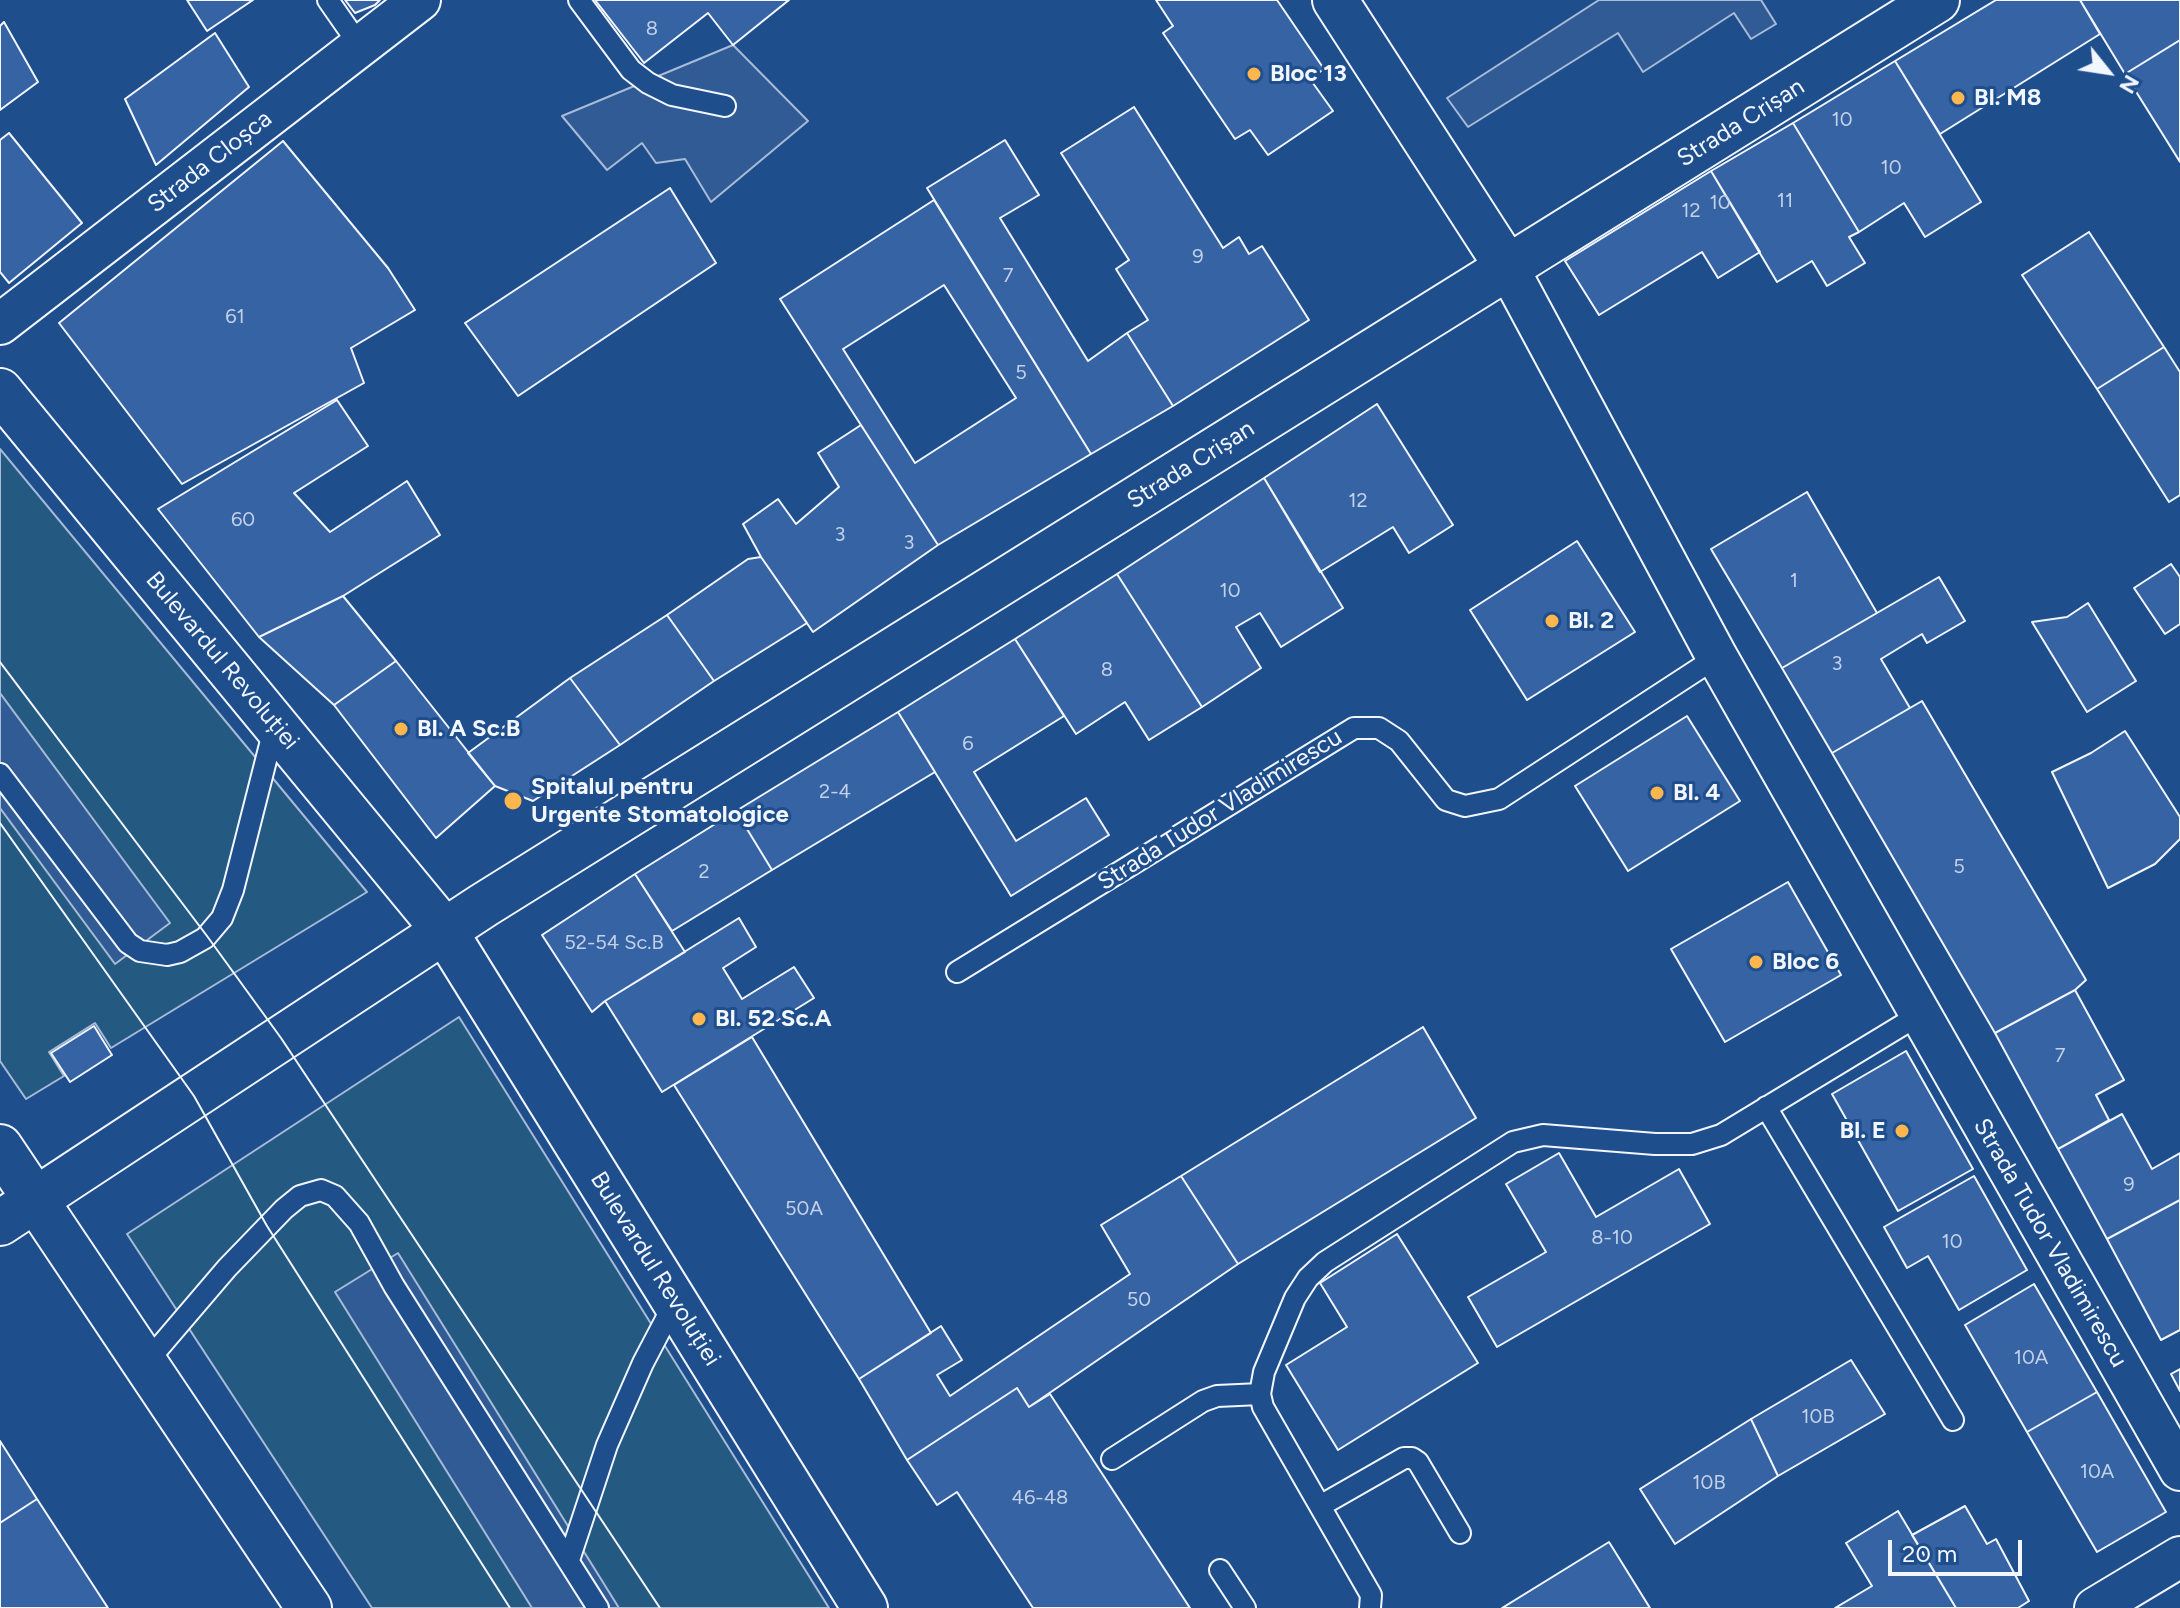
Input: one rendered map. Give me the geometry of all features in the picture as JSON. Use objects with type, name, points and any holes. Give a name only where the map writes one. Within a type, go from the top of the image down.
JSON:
[{"type":"main road","points":[[1335,0],[1508,268]]},
{"type":"main road","name":"Strada Crișan","points":[[444,930],[1937,0]]},
{"type":"main road","name":"Bulevardul Revoluției","points":[[0,391],[444,930],[865,1608]]},
{"type":"main road","points":[[17,1212],[444,930]]},
{"type":"main road","points":[[0,1147],[17,1212],[145,1364],[309,1608]]},
{"type":"street","name":"Strada Cloșca","points":[[0,324],[420,0]]},
{"type":"street","name":"Strada Tudor Vladimirescu","points":[[1508,268],[1717,657],[2180,1470]]},
{"type":"street","points":[[2095,1608],[2180,1557]]},
{"type":"lane","points":[[328,0],[360,46]]},
{"type":"lane","points":[[579,0],[631,70],[648,83],[672,95],[725,106]]},
{"type":"lane","name":"Strada Tudor Vladimirescu","points":[[957,972],[1354,728],[1379,728],[1399,741],[1446,800],[1465,806],[1499,799],[1717,657]]},
{"type":"lane","points":[[0,774],[128,943],[140,951],[167,955],[180,952],[205,938],[222,918],[237,876],[275,725]]},
{"type":"lane","points":[[1370,1608],[1371,1595],[1263,1407],[1260,1394],[1264,1372],[1295,1298],[1308,1278],[1325,1262],[1513,1142],[1543,1135],[1692,1144],[1721,1135],[1919,1015]]},
{"type":"lane","points":[[1766,1107],[1953,1420]]},
{"type":"lane","points":[[145,1364],[227,1268],[284,1209],[300,1196],[321,1190],[335,1196],[359,1223],[394,1286],[598,1608]]},
{"type":"lane","points":[[569,1560],[607,1445],[643,1363],[676,1301]]},
{"type":"lane","points":[[1112,1459],[1203,1401],[1217,1396],[1260,1394]]},
{"type":"lane","points":[[1320,1506],[1404,1458],[1412,1458],[1418,1462],[1460,1533]]},
{"type":"lane","points":[[1220,1570],[1245,1608]]},
{"type":"shaded area","points":[[1599,0],[1761,0],[1776,24],[1751,39],[1734,13],[1643,72],[1618,33],[1468,127],[1447,98]]},
{"type":"shaded area","points":[[733,45],[808,121],[711,202],[685,159],[656,163],[642,143],[607,170],[562,116]]},
{"type":"shaded area","points":[[0,449],[367,892],[111,1048],[95,1023],[49,1052],[64,1076],[26,1099],[0,1061]]},
{"type":"shaded area","points":[[0,693],[170,923],[115,964],[0,808]]},
{"type":"shaded area","points":[[459,1017],[829,1608],[372,1608],[127,1234]]},
{"type":"shaded area","points":[[398,1253],[619,1608],[532,1608],[335,1292]]},
{"type":"building","points":[[187,0],[253,0],[207,31]]},
{"type":"building","points":[[345,0],[380,0],[355,13]]},
{"type":"building","points":[[595,0],[789,0],[733,45],[708,13],[644,63]]},
{"type":"building","name":"Bloc 13","points":[[1156,0],[1277,0],[1324,69],[1310,79],[1333,111],[1268,155],[1250,130],[1235,139],[1163,33],[1173,26]]},
{"type":"building","name":"Bl. M8","points":[[1996,0],[2080,0],[2100,34],[1940,134],[1895,61]]},
{"type":"building","points":[[2080,0],[2180,0],[2180,40],[2125,74]]},
{"type":"building","points":[[4,22],[38,82],[0,110],[0,26]]},
{"type":"building","points":[[215,33],[249,87],[156,165],[125,99]]},
{"type":"building","points":[[2180,40],[2180,162],[2125,74]]},
{"type":"building","points":[[1895,61],[1981,202],[1925,237],[1904,203],[1859,232],[1793,123]]},
{"type":"building","points":[[1134,107],[1223,248],[1239,237],[1249,254],[1262,246],[1309,320],[1173,406],[1127,333],[1148,320],[1116,269],[1129,260],[1061,153]]},
{"type":"building","points":[[1793,123],[1859,232],[1849,237],[1865,263],[1827,286],[1812,261],[1777,282],[1711,171]]},
{"type":"building","points":[[9,133],[82,223],[9,283],[0,272],[0,140]]},
{"type":"building","points":[[1005,140],[1039,195],[1000,218],[1088,361],[1127,333],[1173,406],[1091,454],[927,188]]},
{"type":"building","points":[[283,141],[388,268],[415,310],[351,348],[364,383],[182,484],[59,323]]},
{"type":"building","points":[[1711,171],[1760,252],[1718,278],[1702,252],[1599,315],[1565,261]]},
{"type":"building","points":[[670,188],[716,263],[518,396],[465,323]]},
{"type":"building","points":[[934,200],[1091,454],[938,545],[780,299]],"holes":[[[944,285],[1016,398],[915,463],[843,349]]]},
{"type":"building","points":[[2089,232],[2164,347],[2097,389],[2022,275]]},
{"type":"building","points":[[2164,347],[2180,372],[2180,495],[2169,502],[2097,389]]},
{"type":"building","points":[[337,400],[368,446],[294,493],[330,532],[407,481],[440,535],[343,596],[259,637],[158,509]]},
{"type":"building","points":[[1377,404],[1453,525],[1409,553],[1393,527],[1320,572],[1264,478]]},
{"type":"building","points":[[861,425],[938,545],[813,632],[761,557],[743,524],[778,499],[796,524],[839,487],[818,453]]},
{"type":"building","points":[[1264,478],[1343,608],[1281,647],[1260,613],[1236,627],[1261,668],[1202,707],[1117,574]]},
{"type":"building","points":[[1807,492],[1877,613],[1782,668],[1711,549]]},
{"type":"building","name":"Bl. 2","points":[[1577,541],[1635,632],[1527,700],[1470,610]]},
{"type":"building","points":[[761,557],[807,623],[714,681],[667,615],[748,559]]},
{"type":"building","points":[[2171,564],[2180,577],[2180,624],[2165,634],[2134,588]]},
{"type":"building","points":[[1117,574],[1202,707],[1149,740],[1125,702],[1076,734],[1015,639]]},
{"type":"building","points":[[1939,577],[1965,621],[1927,643],[1922,634],[1881,659],[1910,708],[1832,753],[1782,668]]},
{"type":"building","points":[[343,596],[396,661],[334,705],[259,637]]},
{"type":"building","points":[[2088,603],[2136,681],[2087,712],[2032,622],[2067,617]]},
{"type":"building","points":[[667,615],[714,681],[620,745],[570,678]]},
{"type":"building","points":[[1015,639],[1064,716],[974,772],[1016,841],[1086,798],[1109,835],[1011,896],[898,712]]},
{"type":"building","name":"Bl. A Sc.B","points":[[396,661],[495,786],[436,838],[334,705]]},
{"type":"building","points":[[570,678],[620,745],[533,801],[495,786],[468,753]]},
{"type":"building","points":[[1922,701],[2086,980],[2075,990],[1995,1033],[1832,753]]},
{"type":"building","points":[[898,712],[935,772],[772,870],[736,811]]},
{"type":"building","name":"Bl. 4","points":[[1687,716],[1740,801],[1628,871],[1575,786]]},
{"type":"building","points":[[2125,731],[2180,817],[2180,839],[2155,864],[2108,888],[2052,772],[2091,753]]},
{"type":"building","points":[[736,811],[772,870],[672,931],[635,874]]},
{"type":"building","points":[[635,874],[685,952],[592,1012],[542,935]]},
{"type":"building","name":"Bloc 6","points":[[1788,882],[1841,975],[1725,1042],[1671,949]]},
{"type":"building","name":"Bl. 52 Sc.A","points":[[739,918],[756,947],[723,968],[742,999],[794,967],[814,998],[662,1092],[605,1001]]},
{"type":"building","points":[[2075,990],[2124,1080],[2096,1095],[2109,1120],[2058,1149],[1995,1033]]},
{"type":"building","points":[[94,1026],[112,1055],[70,1082],[51,1053]]},
{"type":"building","points":[[1423,1027],[1476,1118],[1238,1264],[1181,1176]]},
{"type":"building","points":[[752,1037],[931,1333],[859,1379],[674,1085]]},
{"type":"building","name":"Bl. E","points":[[1906,1051],[1973,1169],[1898,1211],[1832,1094]]},
{"type":"building","points":[[2122,1114],[2152,1169],[2180,1153],[2180,1200],[2107,1239],[2058,1149]]},
{"type":"building","points":[[1559,1153],[1596,1217],[1679,1169],[1710,1224],[1497,1347],[1468,1297],[1546,1252],[1506,1184]]},
{"type":"building","points":[[1181,1176],[1238,1264],[1029,1407],[1017,1388],[907,1460],[859,1379],[941,1326],[962,1360],[937,1375],[950,1396],[1130,1274],[1101,1225]]},
{"type":"building","points":[[1974,1176],[2027,1270],[1959,1310],[1928,1256],[1907,1268],[1884,1227]]},
{"type":"building","points":[[2180,1200],[2180,1330],[2161,1340],[2107,1239]]},
{"type":"building","points":[[1397,1234],[1478,1363],[1338,1450],[1286,1365],[1347,1327],[1320,1283]]},
{"type":"building","points":[[2034,1284],[2097,1392],[2027,1432],[1965,1325]]},
{"type":"building","points":[[1851,1360],[1885,1414],[1778,1476],[1751,1419]]},
{"type":"building","points":[[2180,1369],[2180,1391],[2171,1374]]},
{"type":"building","points":[[1017,1388],[1029,1407],[1050,1394],[1190,1608],[1033,1608],[957,1492],[937,1505],[907,1460]]},
{"type":"building","points":[[2097,1392],[2166,1512],[2097,1552],[2027,1432]]},
{"type":"building","points":[[1751,1419],[1778,1476],[1675,1544],[1640,1489]]},
{"type":"building","points":[[0,1441],[37,1499],[0,1523]]},
{"type":"building","points":[[37,1499],[108,1608],[0,1608],[0,1523]]},
{"type":"building","points":[[1965,1506],[1987,1544],[1996,1539],[2029,1601],[2018,1608],[1956,1608],[1912,1535]]},
{"type":"building","points":[[1898,1511],[1956,1608],[1835,1608],[1872,1586],[1846,1543]]},
{"type":"building","points":[[1609,1542],[1650,1608],[1502,1608]]},
{"type":"tram line","points":[[0,662],[281,1038],[660,1608]]},
{"type":"tram line","points":[[0,823],[194,1096],[267,1226],[510,1608]]},
{"type":"place","name":"Bloc 13","points":[[1254,74]]},
{"type":"place","name":"Bl. M8","points":[[1958,98]]},
{"type":"place","name":"Bl. 2","points":[[1552,621]]},
{"type":"place","name":"Bl. A Sc.B","points":[[401,729]]},
{"type":"place","name":"Bl. 4","points":[[1657,793]]},
{"type":"place","name":"Spitalul pentru Urgente Stomatologice","points":[[513,801]]},
{"type":"place","name":"Bloc 6","points":[[1756,962]]},
{"type":"place","name":"Bl. 52 Sc.A","points":[[699,1019]]},
{"type":"place","name":"Bl. E","points":[[1902,1131]]}]
